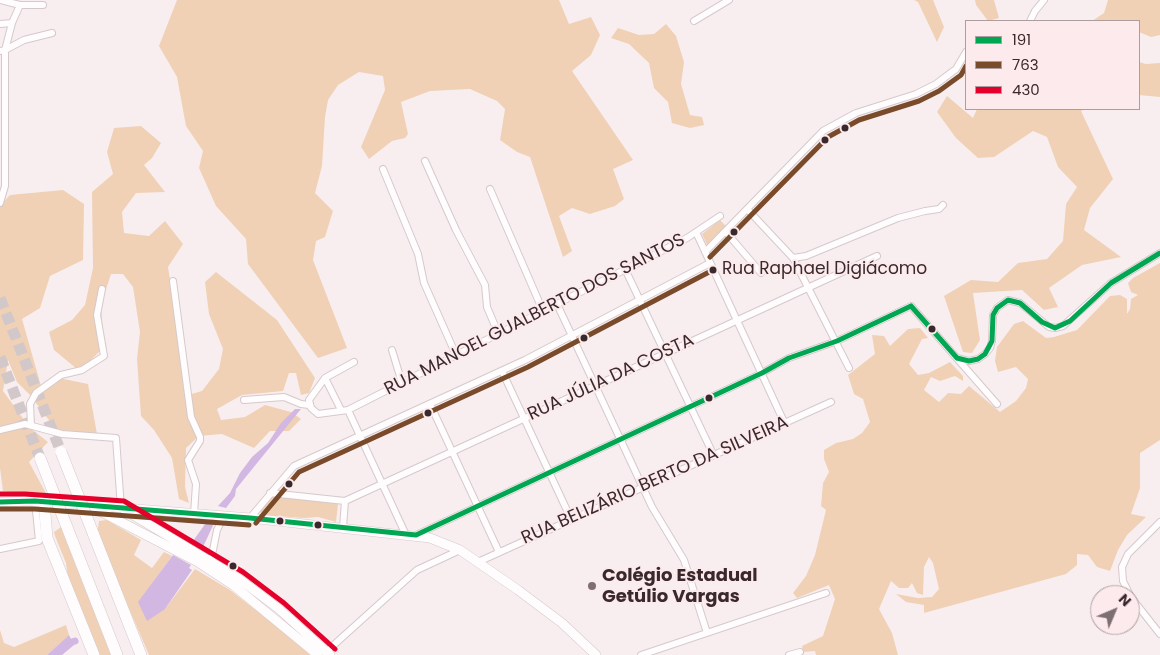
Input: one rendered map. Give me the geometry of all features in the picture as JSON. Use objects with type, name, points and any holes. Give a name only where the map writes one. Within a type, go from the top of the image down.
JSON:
[{"type":"highway","points":[[61,452],[141,655]]},
{"type":"highway","points":[[40,458],[117,655]]},
{"type":"highway","points":[[45,502],[43,539],[94,655]]},
{"type":"main road","points":[[0,502],[45,502],[250,518],[416,535],[438,540],[460,550],[558,620],[596,655]]},
{"type":"main road","points":[[87,505],[198,562],[297,631],[325,654]]},
{"type":"main road","points":[[116,520],[116,512],[121,508]]},
{"type":"main road","points":[[121,508],[211,560],[251,587],[297,631]]},
{"type":"street","points":[[0,0],[20,5],[43,5]]},
{"type":"street","points":[[694,21],[729,0]]},
{"type":"street","points":[[1030,20],[1034,11],[1044,0]]},
{"type":"street","points":[[0,203],[5,186],[3,51],[20,5]]},
{"type":"street","points":[[0,24],[12,23]]},
{"type":"street","points":[[3,51],[24,40],[52,33]]},
{"type":"street","points":[[705,252],[823,131],[856,113],[916,94],[936,84],[956,69],[965,54]]},
{"type":"street","points":[[425,161],[456,230],[485,286],[487,307],[498,333]]},
{"type":"street","points":[[383,169],[418,254],[424,283],[456,355]]},
{"type":"street","points":[[490,189],[543,311]]},
{"type":"street","points":[[793,258],[806,256],[898,218],[939,209],[943,205]]},
{"type":"street","points":[[748,210],[793,258],[837,341],[849,368]]},
{"type":"street","name":"RUA MANOEL GUALBERTO DOS SANTOS","points":[[309,405],[318,414],[345,410],[402,383],[625,269],[696,232],[720,216]]},
{"type":"street","points":[[728,230],[761,273]]},
{"type":"street","points":[[696,232],[784,422]]},
{"type":"street","points":[[957,358],[970,361],[978,359],[985,354],[990,348],[992,341],[993,315],[997,308],[1008,300],[1020,303],[1042,322],[1055,328],[1070,321],[1111,283],[1160,253]]},
{"type":"street","name":"RUA JÚLIA DA COSTA","points":[[345,501],[877,256]]},
{"type":"street","points":[[250,518],[291,468],[502,371],[710,263]]},
{"type":"street","points":[[625,269],[713,454]]},
{"type":"street","points":[[173,281],[191,417],[200,437],[200,441],[188,460],[196,484],[194,514]]},
{"type":"street","points":[[30,425],[30,404],[36,393],[61,375],[82,370],[104,356],[97,315],[102,289]]},
{"type":"street","points":[[557,304],[642,487],[659,520],[684,560],[707,633]]},
{"type":"street","points":[[416,535],[762,373],[790,358],[837,341],[911,306],[997,404]]},
{"type":"street","points":[[392,350],[402,383]]},
{"type":"street","points":[[244,400],[284,397],[309,405],[312,394],[325,378],[354,362]]},
{"type":"street","points":[[502,371],[570,520]]},
{"type":"street","points":[[325,378],[360,436],[405,534]]},
{"type":"street","name":"RUA BELIZÁRIO BERTO DA SILVEIRA","points":[[478,562],[831,402]]},
{"type":"street","points":[[430,404],[499,552]]},
{"type":"street","points":[[0,430],[22,424],[62,434],[116,438],[121,508]]},
{"type":"street","points":[[270,493],[345,501],[343,527]]},
{"type":"street","points":[[0,549],[43,539],[45,502]]},
{"type":"street","points":[[211,560],[217,530],[224,516]]},
{"type":"street","points":[[1125,585],[1122,567],[1128,554],[1160,522]]},
{"type":"street","points":[[325,654],[417,570],[460,550]]},
{"type":"street","points":[[641,655],[826,592]]},
{"type":"street","points":[[1140,608],[1160,634]]},
{"type":"street","points":[[789,655],[800,652]]},
{"type":"shaded area","points":[[177,0],[559,0],[569,24],[591,17],[600,35],[591,55],[572,71],[633,160],[613,169],[624,199],[615,206],[590,214],[572,208],[559,216],[572,251],[563,257],[530,157],[517,152],[500,140],[505,109],[497,101],[470,89],[430,91],[401,102],[408,134],[405,138],[392,141],[369,159],[361,147],[385,90],[383,76],[359,72],[338,85],[328,100],[322,166],[315,193],[333,211],[325,237],[316,241],[313,260],[347,348],[318,358],[248,264],[246,239],[216,206],[199,168],[203,151],[186,126],[177,77],[159,46]]},
{"type":"shaded area","points":[[914,0],[933,0],[944,27],[937,42],[918,2]]},
{"type":"shaded area","points":[[975,0],[994,0],[999,18],[987,20],[976,5]]},
{"type":"shaded area","points":[[1108,0],[1160,0],[1160,35],[1151,37],[1140,32],[1140,20],[1094,20],[1104,13]]},
{"type":"shaded area","points":[[666,24],[676,36],[684,62],[681,84],[690,115],[702,117],[704,125],[690,128],[672,123],[668,102],[654,88],[649,63],[629,44],[611,38],[618,28],[639,35],[654,34]]},
{"type":"shaded area","points":[[1140,62],[1160,63],[1160,97],[1140,95]]},
{"type":"shaded area","points":[[947,96],[973,118],[977,110],[1083,110],[1081,111],[1113,179],[1090,208],[1084,230],[1121,257],[1082,265],[1049,288],[1058,307],[1044,310],[1022,290],[973,293],[980,340],[972,353],[963,352],[944,296],[971,280],[998,282],[1018,263],[1047,259],[1063,241],[1066,204],[1077,187],[1058,167],[1047,137],[1033,131],[994,157],[978,158],[956,138],[937,112]]},
{"type":"shaded area","points":[[141,126],[161,143],[152,158],[144,165],[165,192],[136,193],[122,212],[124,233],[149,236],[165,221],[183,244],[168,267],[188,395],[202,391],[219,369],[223,349],[209,314],[205,282],[216,272],[277,320],[315,378],[309,393],[301,395],[296,373],[289,373],[283,391],[242,395],[217,409],[221,420],[245,417],[265,405],[291,412],[301,419],[289,431],[270,431],[254,448],[222,434],[199,436],[186,448],[185,487],[189,503],[179,499],[172,458],[154,430],[141,416],[137,359],[140,332],[133,287],[123,274],[111,274],[101,305],[104,347],[90,361],[77,369],[54,350],[49,332],[72,320],[85,305],[93,268],[92,192],[113,174],[107,152],[114,128]]},
{"type":"shaded area","points":[[63,190],[84,204],[83,260],[50,276],[40,308],[22,319],[41,386],[59,378],[88,384],[97,434],[60,430],[54,427],[30,395],[17,382],[8,360],[3,391],[30,428],[48,442],[29,462],[47,495],[3,491],[0,468],[0,205],[10,195]]},
{"type":"shaded area","points":[[720,220],[726,226],[707,245],[702,234]]},
{"type":"shaded area","points":[[1160,263],[1160,440],[1140,453],[1140,488],[1131,514],[1146,517],[1127,535],[1118,550],[1110,571],[1097,567],[1088,555],[1077,554],[1077,565],[1066,574],[924,613],[924,605],[906,602],[896,594],[918,598],[932,597],[939,589],[933,563],[929,557],[924,567],[923,595],[917,593],[912,583],[908,588],[899,588],[891,581],[879,609],[892,633],[898,655],[816,655],[815,651],[803,652],[802,646],[823,636],[835,599],[829,585],[797,598],[793,593],[806,576],[815,555],[826,510],[821,506],[823,483],[829,472],[824,459],[824,450],[836,443],[853,439],[862,433],[870,422],[863,399],[854,394],[848,375],[875,354],[872,335],[884,336],[890,346],[908,329],[920,328],[928,338],[922,339],[909,364],[918,375],[929,373],[950,362],[963,376],[963,381],[955,376],[940,381],[931,377],[924,390],[939,402],[948,393],[961,394],[969,386],[1000,412],[1016,401],[1026,388],[1028,379],[1016,367],[998,372],[995,361],[997,347],[1014,324],[1023,321],[1046,338],[1054,337],[1077,330],[1110,296],[1120,295],[1127,299],[1127,314],[1130,309],[1131,299],[1138,295],[1131,292],[1128,283],[1133,278]]},
{"type":"shaded area","points":[[295,409],[301,409],[236,489],[235,496],[226,508],[218,506],[230,493],[240,473],[252,457],[268,443],[281,423]]},
{"type":"shaded area","points":[[272,496],[338,504],[336,522],[318,517],[262,515],[260,511]]},
{"type":"shaded area","points":[[107,520],[141,540],[134,555],[152,568],[164,552],[172,556],[139,602],[165,609],[195,569],[230,590],[289,636],[310,655],[149,655],[97,534],[99,521]]},
{"type":"shaded area","points":[[208,520],[215,521],[203,547],[193,541]]},
{"type":"shaded area","points":[[61,527],[111,655],[99,655],[68,578],[66,563],[54,532]]},
{"type":"shaded area","points":[[173,555],[191,565],[189,568],[192,570],[165,609],[147,621],[138,602]]},
{"type":"shaded area","points":[[66,625],[69,635],[47,655],[0,655],[0,630],[4,643],[14,647]]},
{"type":"shaded area","points":[[69,635],[74,645],[62,655],[47,655]]},
{"type":"tunnel","points":[[0,298],[61,452]]},
{"type":"tunnel","points":[[0,357],[40,458]]},
{"type":"transit line","name":"763","points":[[710,257],[828,137],[859,120],[919,101],[939,91],[961,75],[965,68]]},
{"type":"transit line","name":"191","points":[[1055,328],[1070,321],[1111,283],[1160,253]]},
{"type":"transit line","name":"763","points":[[256,523],[299,472],[528,367],[713,270]]},
{"type":"transit line","name":"191","points":[[957,358],[969,361],[978,359],[985,354],[992,341],[993,315],[997,308],[1008,300],[1020,303],[1042,322],[1055,328]]},
{"type":"transit line","name":"191","points":[[911,306],[957,358]]},
{"type":"transit line","name":"191","points":[[416,535],[762,373],[789,358],[837,341],[911,306]]},
{"type":"transit line","name":"430","points":[[0,494],[124,501],[243,572],[284,603],[335,649]]},
{"type":"transit line","name":"191","points":[[0,502],[35,501],[250,518],[416,535]]},
{"type":"transit line","name":"763","points":[[0,509],[35,509],[249,525]]},
{"type":"place","name":"Rua Raphael Digiácomo","points":[[713,270]]},
{"type":"place","name":"Colégio Estadual Getúlio Vargas","points":[[592,586]]}]
